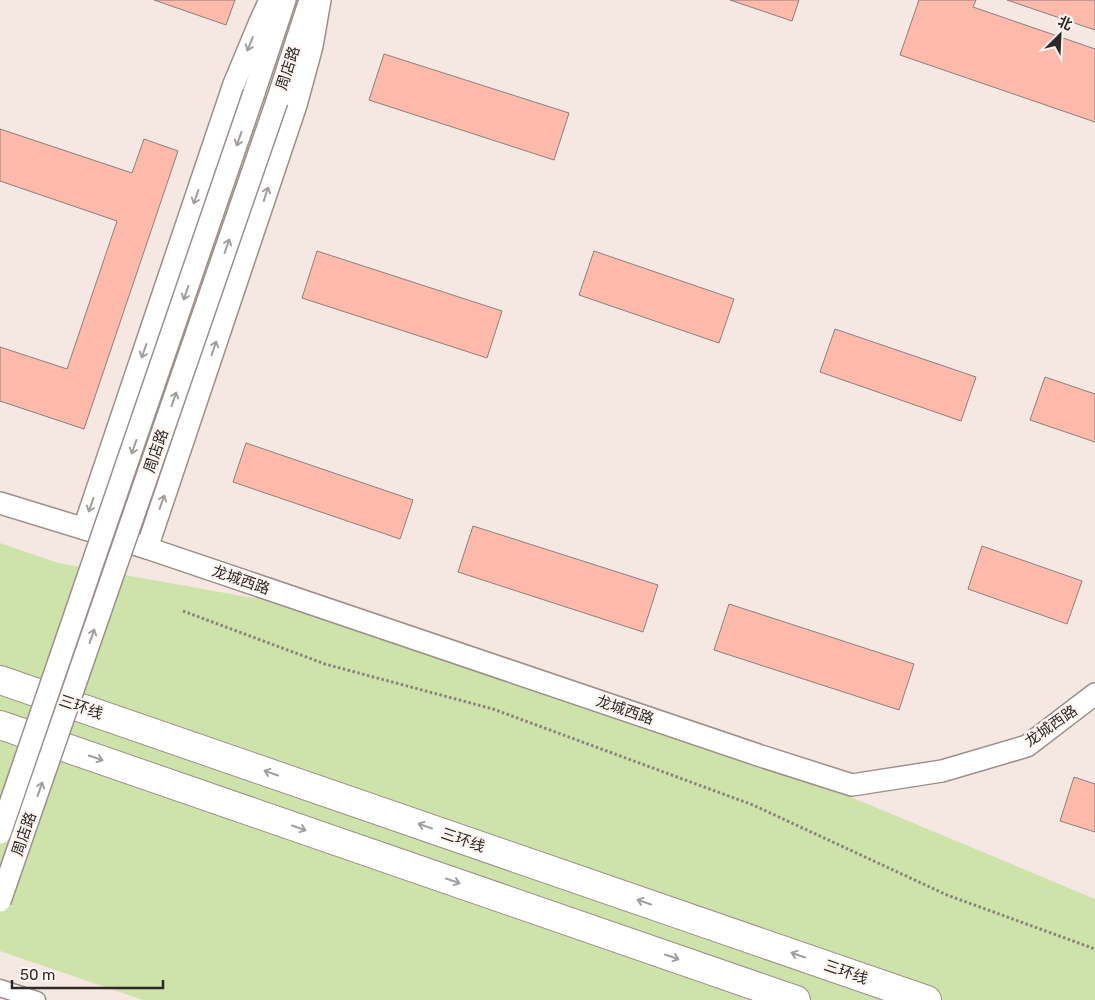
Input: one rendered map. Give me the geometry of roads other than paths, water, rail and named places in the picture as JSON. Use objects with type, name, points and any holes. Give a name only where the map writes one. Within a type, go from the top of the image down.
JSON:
[{"type":"highway","name":"三环线","points":[[0,680],[927,1000]]},
{"type":"highway","points":[[0,725],[796,1000]]},
{"type":"street","points":[[84,528],[234,84],[270,0]]},
{"type":"street","name":"周店路","points":[[0,833],[285,0]]},
{"type":"street","name":"周店路","points":[[0,901],[277,101],[310,0]]},
{"type":"street","points":[[147,548],[296,104],[312,46],[320,0]]},
{"type":"street","name":"龙城西路","points":[[0,504],[147,548],[761,756],[852,785],[942,771],[1027,746],[1095,694]]},
{"type":"street","points":[[0,988],[37,1000]]}]
